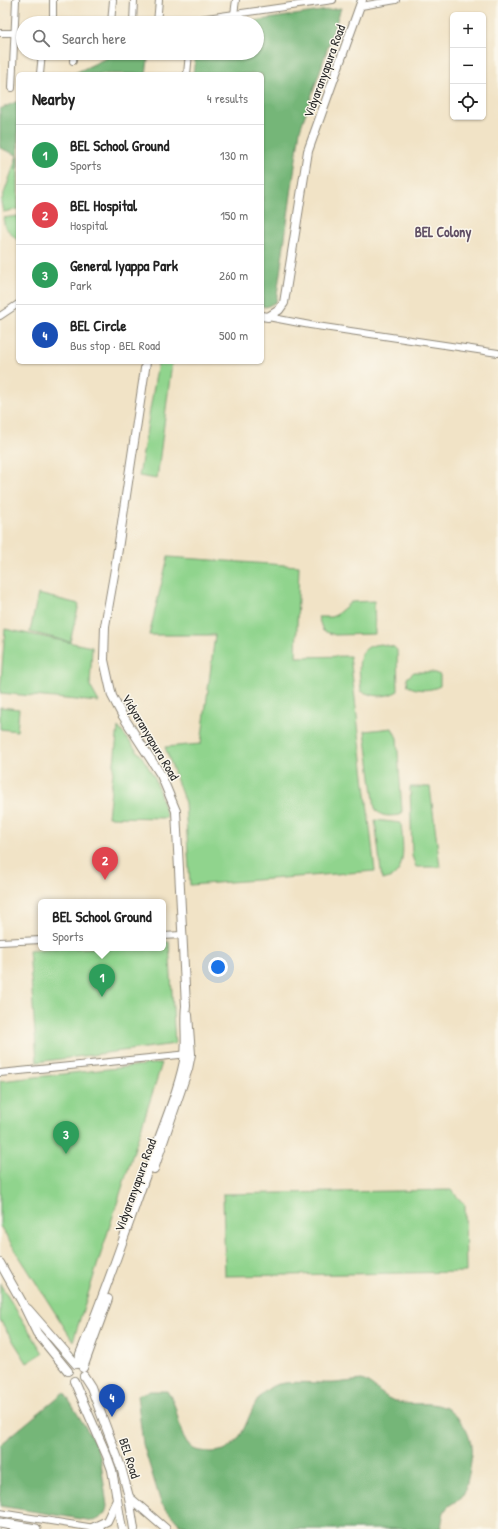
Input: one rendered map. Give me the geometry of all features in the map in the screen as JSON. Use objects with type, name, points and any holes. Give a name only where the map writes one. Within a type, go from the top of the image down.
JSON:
[{"type":"highway","points":[[0,1523],[36,1529]]},
{"type":"main road","name":"Vidyaranyapura Road","points":[[265,317],[279,310],[284,303],[308,150],[362,3]]},
{"type":"main road","name":"Vidyaranyapura Road","points":[[81,1368],[188,1070],[189,1020],[186,1006],[176,811],[162,775],[121,713],[112,696],[104,660],[105,626],[146,364]]},
{"type":"main road","name":"BEL Road","points":[[0,1263],[22,1302],[37,1333],[68,1371]]},
{"type":"main road","name":"BEL Road","points":[[22,1302],[81,1368],[110,1438],[129,1497],[134,1529]]},
{"type":"main road","points":[[72,1365],[81,1368],[80,1380],[74,1381],[69,1377],[68,1371],[72,1365]]},
{"type":"main road","name":"BEL Road","points":[[74,1381],[107,1456],[118,1500],[122,1529]]},
{"type":"main road","points":[[129,1497],[166,1529]]},
{"type":"main road","points":[[92,1528],[107,1522],[118,1500]]},
{"type":"street","points":[[12,88],[16,0]]},
{"type":"street","points":[[52,16],[53,0]]},
{"type":"street","points":[[112,16],[113,0]]},
{"type":"street","points":[[133,16],[134,0]]},
{"type":"street","points":[[158,16],[159,0]]},
{"type":"street","points":[[234,14],[236,0]]},
{"type":"street","points":[[222,16],[294,7],[333,0]]},
{"type":"street","points":[[362,3],[396,0]]},
{"type":"street","points":[[0,33],[15,33]]},
{"type":"street","points":[[40,72],[41,60]]},
{"type":"street","points":[[187,72],[188,60]]},
{"type":"street","points":[[0,316],[16,305]]},
{"type":"street","points":[[265,317],[339,330],[498,353]]},
{"type":"street","points":[[166,936],[182,936]]},
{"type":"street","points":[[0,942],[38,940]]},
{"type":"street","points":[[0,1073],[188,1054]]},
{"type":"street","points":[[0,1513],[101,1529]]},
{"type":"green space","points":[[341,8],[300,130],[276,302],[266,307],[264,306],[264,72],[193,72],[195,60],[264,60],[264,20]]},
{"type":"green space","points":[[102,60],[148,60],[146,72],[77,72]]},
{"type":"green space","points":[[16,102],[16,155],[0,148],[0,109]]},
{"type":"green space","points":[[16,158],[16,169],[13,168]]},
{"type":"green space","points":[[13,168],[16,169],[16,209],[3,212],[1,202]]},
{"type":"green space","points":[[16,216],[16,239],[5,227],[3,218]]},
{"type":"green space","points":[[158,364],[172,364],[157,479],[139,476]]},
{"type":"green space","points":[[168,557],[299,566],[296,657],[350,656],[375,871],[190,885],[185,803],[165,747],[201,744],[215,635],[149,635]]},
{"type":"green space","points":[[38,594],[79,604],[70,642],[30,632]]},
{"type":"green space","points":[[374,601],[375,634],[335,635],[323,631],[318,617],[331,617],[336,615],[351,602]]},
{"type":"green space","points":[[5,629],[92,647],[90,686],[99,702],[0,693]]},
{"type":"green space","points":[[381,644],[394,647],[397,650],[398,691],[384,696],[371,695],[361,691],[359,667],[362,654],[366,649]]},
{"type":"green space","points":[[414,672],[432,672],[440,675],[440,686],[424,690],[408,686],[407,678]]},
{"type":"green space","points":[[0,707],[19,709],[17,731],[0,729]]},
{"type":"green space","points":[[118,727],[142,757],[155,778],[167,818],[108,817]]},
{"type":"green space","points":[[392,728],[397,738],[402,811],[400,815],[389,816],[382,815],[375,808],[365,731]]},
{"type":"green space","points":[[410,787],[430,787],[440,867],[416,867],[412,856]]},
{"type":"green space","points":[[375,820],[401,823],[403,851],[401,865],[394,876],[382,880]]},
{"type":"green space","points":[[166,942],[169,942],[175,1044],[37,1062],[29,950],[166,951]]},
{"type":"green space","points":[[162,1063],[73,1341],[0,1226],[0,1081]]},
{"type":"green space","points":[[451,1190],[465,1205],[466,1272],[225,1276],[223,1194]]},
{"type":"green space","points":[[0,1284],[43,1353],[27,1363],[0,1320]]},
{"type":"green space","points":[[362,1380],[367,1382],[388,1398],[398,1402],[433,1404],[445,1407],[460,1421],[469,1435],[471,1443],[471,1460],[465,1491],[463,1496],[445,1511],[440,1529],[201,1529],[179,1524],[161,1503],[143,1444],[137,1395],[150,1391],[167,1391],[172,1399],[181,1431],[186,1441],[190,1446],[199,1451],[210,1452],[223,1450],[233,1445],[240,1436],[255,1404],[271,1387],[292,1382],[335,1383]]},
{"type":"green space","points":[[64,1392],[94,1441],[100,1456],[107,1506],[103,1515],[94,1521],[0,1506],[0,1445]]},
{"type":"place","name":"BEL Hospital","points":[[105,880]]},
{"type":"place","name":"BEL School Ground","points":[[102,997]]},
{"type":"place","name":"General Iyappa Park","points":[[66,1154]]},
{"type":"place","name":"BEL Circle","points":[[112,1417]]},
{"type":"district","name":"BEL Colony","points":[[443,231]]}]
